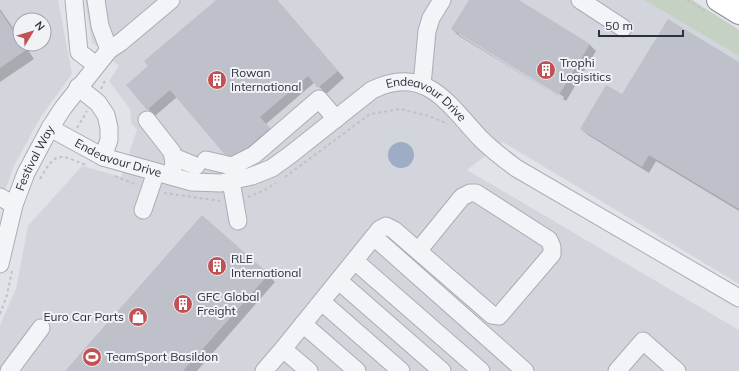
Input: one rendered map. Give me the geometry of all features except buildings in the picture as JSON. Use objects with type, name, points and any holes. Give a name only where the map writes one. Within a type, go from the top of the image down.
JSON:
[{"type":"highway","points":[[718,0],[739,13]]},
{"type":"street","points":[[74,0],[79,52],[96,65]]},
{"type":"street","points":[[96,0],[100,26],[115,46]]},
{"type":"street","name":"Festival Way","points":[[0,264],[7,201],[26,173],[50,128],[78,87],[96,65],[115,46],[171,0]]},
{"type":"street","points":[[422,85],[427,31],[431,18],[442,0]]},
{"type":"street","points":[[580,0],[623,28]]},
{"type":"street","name":"Endeavour Drive","points":[[50,128],[103,157],[192,182],[221,183],[252,176],[272,168],[372,90],[395,82],[422,85],[436,92],[496,153],[516,168],[739,298]]},
{"type":"street","points":[[78,87],[98,103],[106,115],[109,128],[109,140],[103,157]]},
{"type":"street","points":[[174,157],[201,163],[232,166],[254,155],[319,99],[336,119]]},
{"type":"street","points":[[147,120],[172,152],[174,157]]},
{"type":"street","points":[[143,210],[174,157]]},
{"type":"street","points":[[231,181],[238,221]]},
{"type":"street","points":[[264,371],[322,302],[380,229],[386,226],[394,230],[418,251],[492,315],[499,316],[552,254],[552,247],[549,240],[476,193],[462,197],[418,251]]},
{"type":"street","points":[[374,237],[525,371]]},
{"type":"street","points":[[355,261],[481,371]]},
{"type":"street","points":[[339,281],[442,371]]},
{"type":"street","points":[[464,316],[476,301]]},
{"type":"street","points":[[322,302],[401,371]]},
{"type":"street","points":[[303,324],[357,371]]},
{"type":"street","points":[[9,371],[41,328]]},
{"type":"street","points":[[617,371],[643,341],[677,371]]},
{"type":"street","points":[[283,349],[309,371]]},
{"type":"shaded area","points":[[0,0],[58,0],[72,74],[40,118],[13,168],[0,205]]},
{"type":"shaded area","points":[[85,0],[644,0],[739,56],[739,284],[503,142],[467,170],[739,330],[739,371],[0,371],[0,325],[16,289],[28,226],[82,166],[121,177],[137,130],[131,123],[130,109],[109,81],[119,66],[92,42]]},
{"type":"green space","points":[[644,0],[692,0],[739,30],[739,56]]},
{"type":"water","points":[[401,142],[410,146],[414,155],[410,164],[401,168],[392,164],[388,155],[392,146]]},
{"type":"place","name":"Trophi Logisitics","points":[[546,70]]},
{"type":"place","name":"Rowan International","points":[[217,80]]},
{"type":"place","name":"RLE International","points":[[217,266]]},
{"type":"place","name":"GFC Global Freight","points":[[183,304]]},
{"type":"place","name":"Euro Car Parts","points":[[138,317]]},
{"type":"place","name":"TeamSport Basildon","points":[[92,357]]}]
